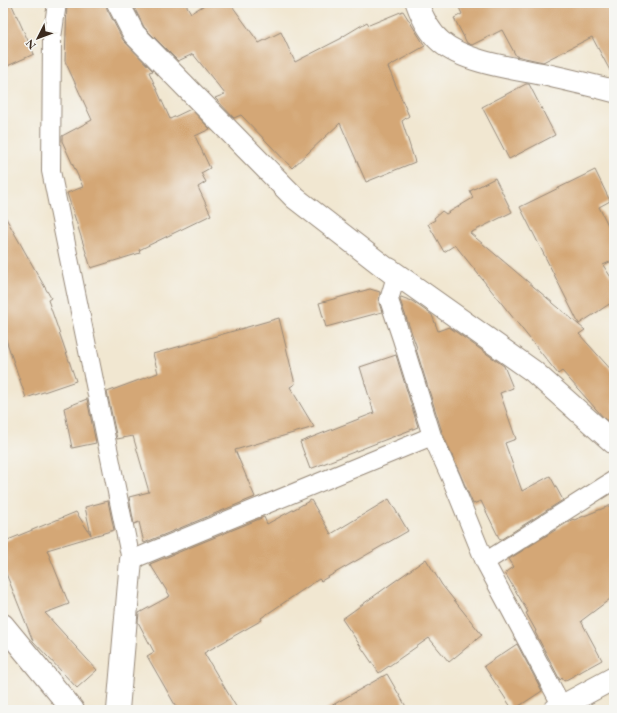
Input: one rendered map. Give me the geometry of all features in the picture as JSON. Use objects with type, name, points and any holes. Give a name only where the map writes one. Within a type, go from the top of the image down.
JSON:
[{"type":"street","points":[[118,3],[134,34],[295,198],[396,276]]},
{"type":"street","points":[[417,3],[423,21],[440,42],[468,58],[524,72],[541,74],[614,91]]},
{"type":"street","points":[[396,276],[388,269],[533,371],[614,443]]},
{"type":"street","points":[[118,710],[131,560]]},
{"type":"street","points":[[3,626],[73,710]]},
{"type":"street","points":[[560,709],[614,678]]},
{"type":"lane","points":[[57,3],[52,38],[51,171],[131,560],[432,436]]},
{"type":"lane","points":[[396,276],[389,300],[432,436],[451,478],[485,562],[560,709]]},
{"type":"lane","points":[[485,562],[614,480]]},
{"type":"building","points":[[3,3],[11,3],[34,54],[3,68]]},
{"type":"building","points":[[67,3],[106,3],[107,9],[123,40],[153,71],[149,72],[170,119],[191,109],[210,129],[195,136],[210,168],[201,173],[206,182],[198,187],[211,215],[139,250],[140,253],[91,268],[67,193],[83,187],[62,141],[62,136],[92,120],[65,61]]},
{"type":"building","points":[[132,3],[185,3],[191,13],[208,3],[230,3],[259,43],[281,32],[295,62],[342,38],[367,22],[369,25],[403,11],[425,46],[388,67],[409,116],[402,121],[415,162],[366,182],[340,123],[292,168],[241,115],[234,118],[215,98],[225,94],[193,54],[178,61],[144,27]]},
{"type":"building","points":[[457,3],[614,3],[614,78],[592,37],[543,62],[516,56],[502,30],[472,45],[467,43],[454,18],[462,14]]},
{"type":"building","points":[[526,84],[529,84],[555,135],[509,159],[482,107]]},
{"type":"building","points":[[595,170],[610,201],[599,207],[614,237],[614,260],[603,265],[614,282],[614,301],[579,324],[520,207]]},
{"type":"building","points":[[495,178],[512,212],[470,233],[585,330],[579,334],[614,373],[614,426],[604,418],[562,371],[558,374],[455,245],[444,252],[428,224],[435,220],[434,218],[442,211],[446,214],[473,198],[470,191]]},
{"type":"building","points":[[3,213],[51,298],[48,300],[76,381],[26,398],[3,331]]},
{"type":"building","points":[[370,289],[380,292],[379,303],[382,312],[326,327],[319,303]]},
{"type":"building","points":[[401,297],[412,301],[432,315],[438,331],[449,327],[504,366],[513,388],[500,393],[516,439],[505,443],[522,491],[550,476],[563,500],[500,540],[481,501],[473,504],[442,432],[416,349],[417,348],[400,300]]},
{"type":"building","points":[[279,318],[295,384],[290,387],[314,427],[235,450],[255,497],[144,543],[139,522],[134,524],[129,497],[149,492],[133,436],[117,439],[107,392],[158,373],[153,354]]},
{"type":"building","points":[[396,355],[418,427],[310,469],[300,442],[374,413],[360,367]]},
{"type":"building","points":[[87,399],[96,443],[72,448],[64,408]]},
{"type":"building","points":[[389,499],[408,531],[321,581],[319,579],[261,618],[262,620],[204,653],[238,710],[178,710],[147,656],[154,652],[138,622],[139,613],[170,596],[150,564],[264,517],[267,524],[311,500],[331,534]]},
{"type":"building","points":[[108,501],[114,530],[47,550],[69,604],[45,613],[97,670],[77,688],[33,641],[3,566],[3,542],[76,512],[91,535],[85,507]]},
{"type":"building","points":[[614,504],[614,596],[581,621],[602,660],[564,681],[562,678],[560,680],[526,613],[528,612],[505,573],[514,567],[509,559],[573,519],[574,520]]},
{"type":"building","points":[[426,559],[442,585],[482,635],[449,662],[429,638],[379,673],[342,619]]},
{"type":"building","points":[[517,644],[542,691],[513,710],[484,666]]},
{"type":"building","points":[[387,674],[408,710],[324,710]]}]
